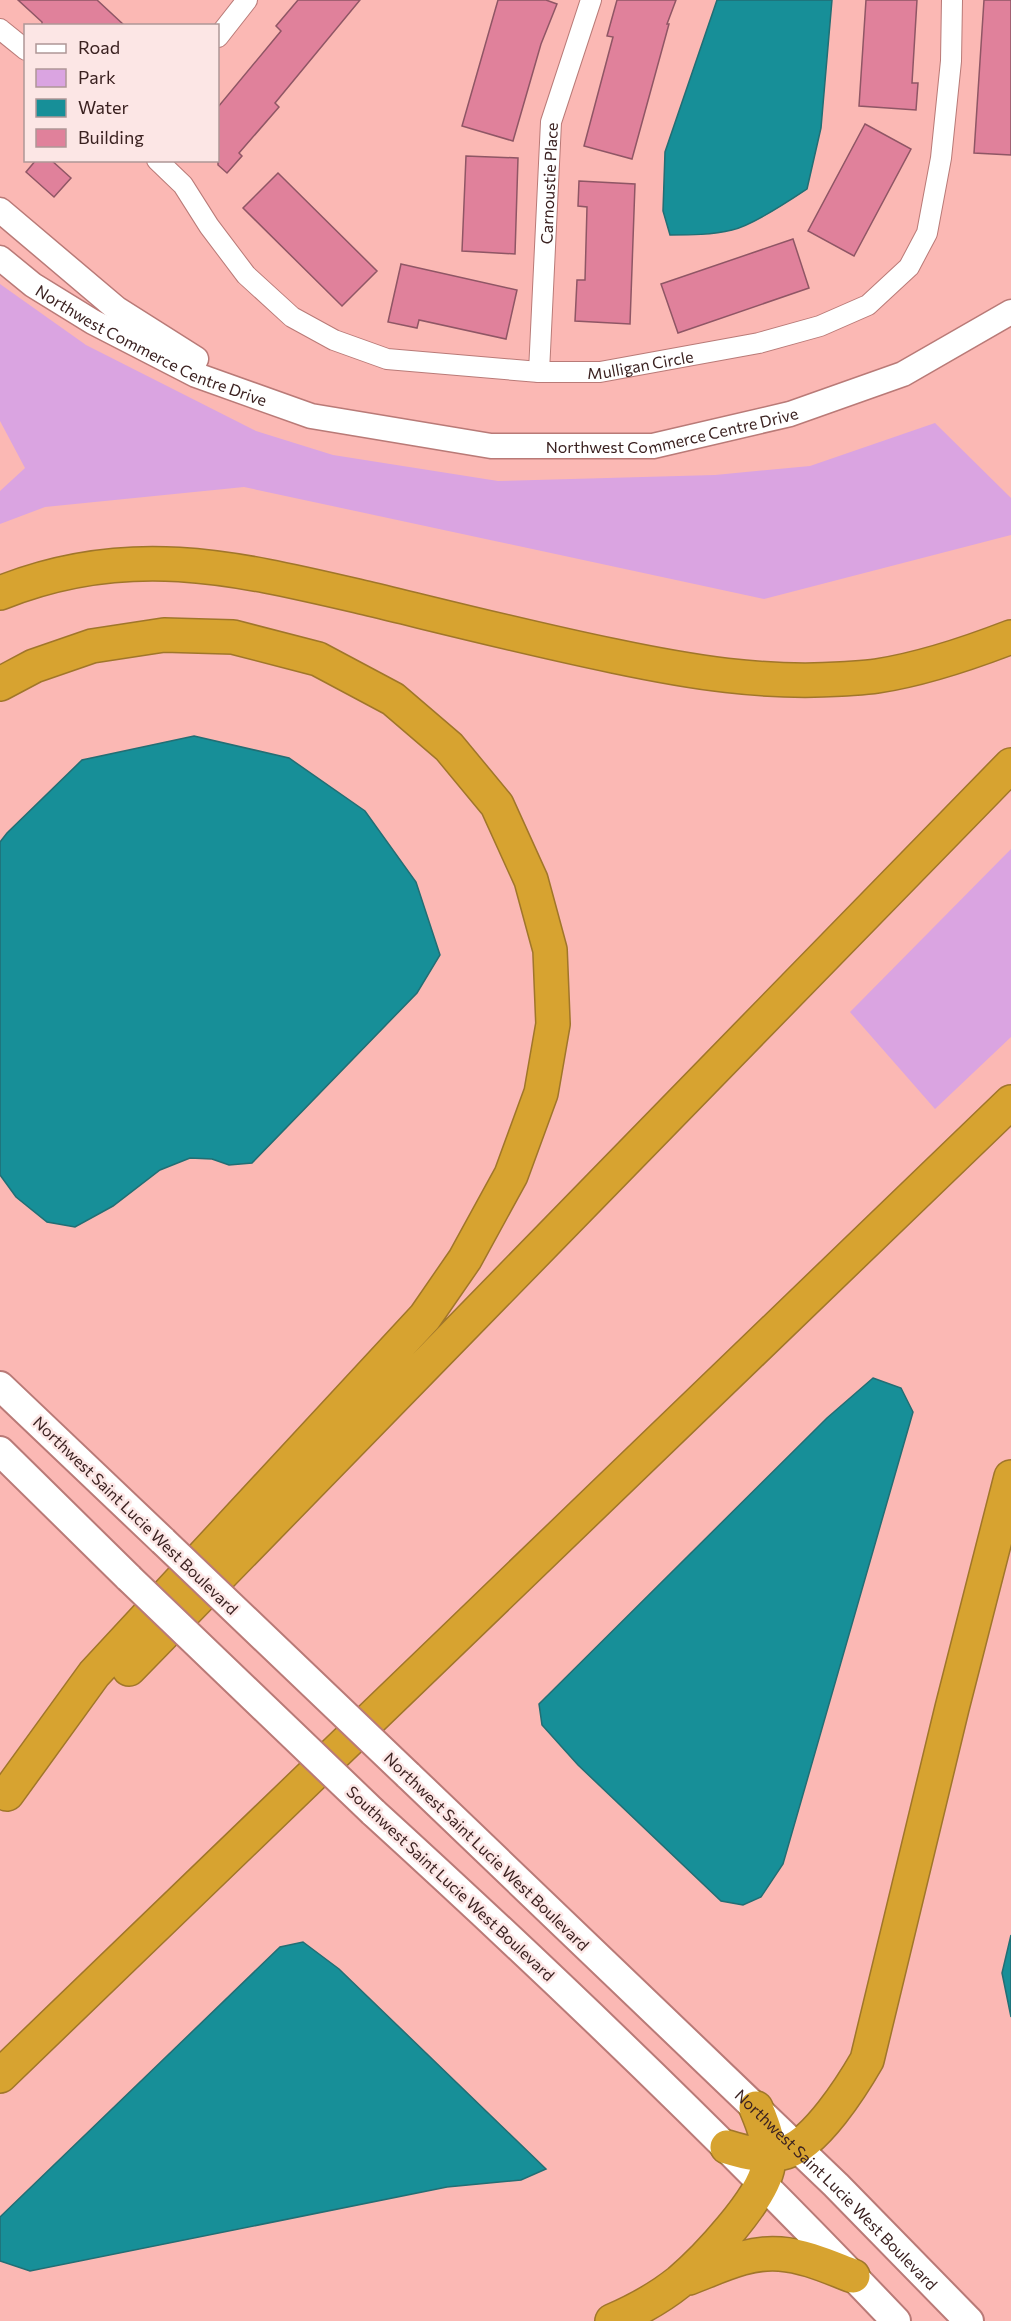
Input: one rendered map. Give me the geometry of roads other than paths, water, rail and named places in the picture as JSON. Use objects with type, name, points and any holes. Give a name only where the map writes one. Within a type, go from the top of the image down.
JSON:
[{"type":"highway","points":[[0,593],[19,585],[73,572],[129,562],[182,563],[286,579],[585,650],[687,671],[744,679],[813,681],[875,677],[954,659],[1011,637]]},
{"type":"highway","points":[[0,684],[34,666],[92,646],[164,635],[210,636],[233,637],[318,659],[393,699],[449,747],[496,805],[531,880],[550,950],[553,1024],[542,1093],[511,1175],[465,1259],[425,1317],[94,1674],[4,1797]]},
{"type":"highway","points":[[4,1797],[1011,765]]},
{"type":"highway","points":[[0,2076],[1011,1102]]},
{"type":"highway","points":[[612,2321],[635,2311],[679,2282],[727,2234],[753,2199],[776,2161],[837,2108],[867,2060],[952,1708],[1011,1477]]},
{"type":"highway","points":[[756,2108],[776,2161]]},
{"type":"highway","points":[[727,2146],[776,2161]]},
{"type":"highway","points":[[679,2282],[733,2261],[779,2254],[808,2259],[853,2276]]},
{"type":"main road","name":"Northwest Saint Lucie West Boulevard","points":[[0,1386],[756,2108]]},
{"type":"main road","name":"Southwest Saint Lucie West Boulevard","points":[[0,1451],[373,1812],[509,1936],[727,2146]]},
{"type":"main road","name":"Northwest Saint Lucie West Boulevard","points":[[776,2161],[969,2321]]},
{"type":"main road","points":[[776,2161],[853,2276],[896,2321]]},
{"type":"street","points":[[219,37],[247,0]]},
{"type":"street","name":"Carnoustie Place","points":[[539,372],[551,122],[591,0]]},
{"type":"street","name":"Mulligan Circle","points":[[159,162],[183,185],[209,226],[246,275],[292,317],[334,340],[387,359],[539,372],[600,372],[759,343],[820,326],[868,305],[909,267],[927,233],[941,159],[951,61],[952,0]]},
{"type":"street","points":[[0,28],[24,48]]},
{"type":"street","name":"Northwest Commerce Centre Drive","points":[[0,210],[117,309],[214,370],[311,416]]},
{"type":"street","name":"Northwest Commerce Centre Drive","points":[[0,258],[33,285],[93,322],[196,375],[311,416],[491,446],[653,446],[790,414],[903,374],[1011,312]]},
{"type":"water","points":[[717,0],[832,0],[821,128],[807,189],[740,228],[709,234],[670,235],[663,211],[665,152]]},
{"type":"water","points":[[194,736],[289,758],[365,811],[416,882],[440,955],[417,993],[252,1163],[229,1165],[212,1159],[190,1158],[160,1170],[113,1206],[75,1227],[47,1222],[16,1197],[0,1175],[0,842],[82,760]]},
{"type":"water","points":[[873,1378],[901,1388],[913,1412],[783,1864],[761,1897],[743,1905],[721,1901],[578,1765],[542,1725],[539,1704],[827,1418]]},
{"type":"water","points":[[1011,1935],[1011,2017],[1002,1973]]},
{"type":"water","points":[[303,1942],[339,1969],[546,2169],[521,2180],[447,2187],[30,2271],[0,2261],[0,2217],[280,1947]]}]
